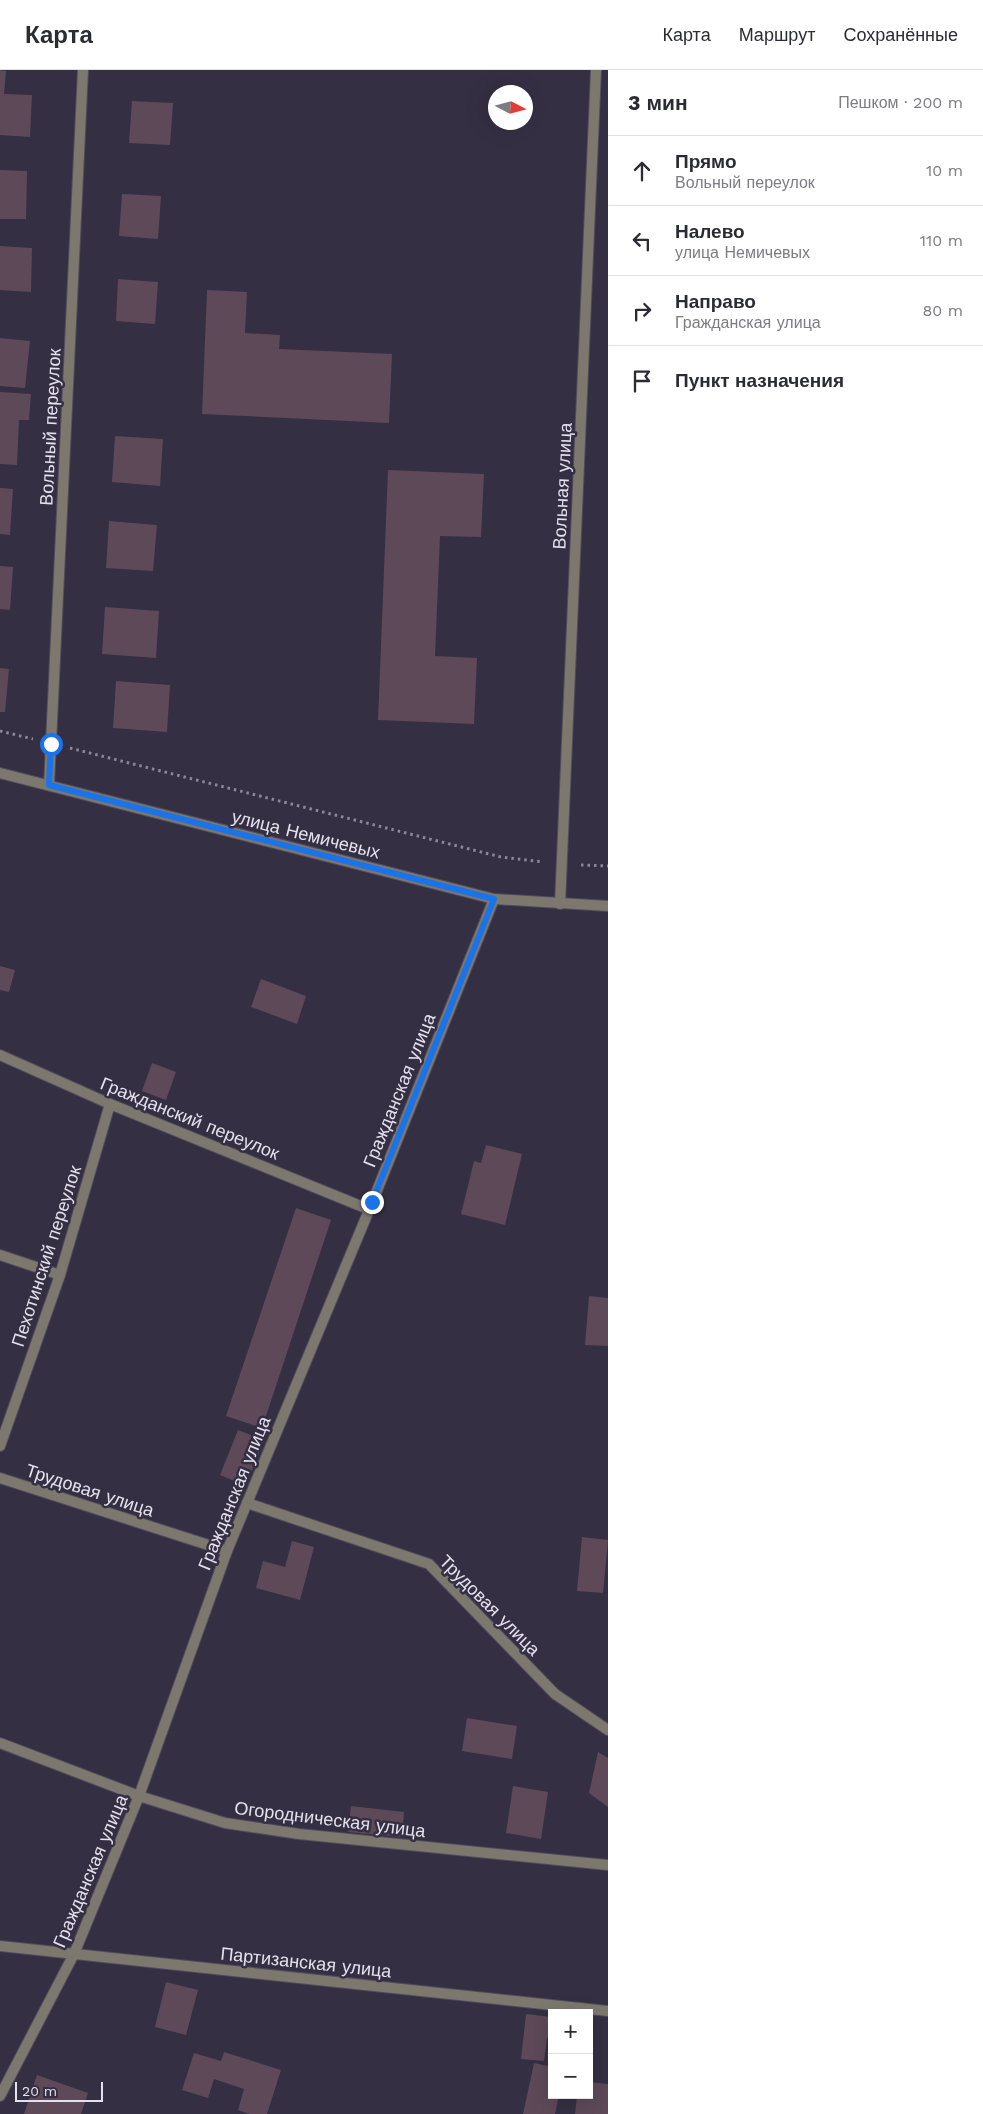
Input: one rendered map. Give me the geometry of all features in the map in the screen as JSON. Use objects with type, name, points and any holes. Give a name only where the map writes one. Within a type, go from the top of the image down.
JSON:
[{"type":"street","name":"Вольный переулок","points":[[49,785],[83,70]]},
{"type":"street","name":"Вольная улица","points":[[560,904],[596,70]]},
{"type":"street","name":"улица Немичевых","points":[[0,773],[494,899],[608,906]]},
{"type":"street","name":"Гражданская улица","points":[[0,2096],[74,1954],[139,1796],[226,1551],[494,899]]},
{"type":"street","name":"Гражданский переулок","points":[[0,1055],[110,1104],[368,1209]]},
{"type":"street","name":"Пехотинский переулок","points":[[0,1446],[60,1275],[110,1104]]},
{"type":"street","points":[[0,1255],[60,1275]]},
{"type":"street","name":"Трудовая улица","points":[[0,1478],[226,1551]]},
{"type":"street","name":"Трудовая улица","points":[[247,1503],[430,1564],[555,1694],[608,1730]]},
{"type":"street","name":"Огородническая улица","points":[[0,1743],[139,1796],[225,1822],[299,1834],[608,1866]]},
{"type":"street","name":"Партизанская улица","points":[[0,1946],[608,2010]]},
{"type":"path","points":[[0,730],[501,857],[561,865],[608,866]]},
{"type":"building","points":[[0,70],[6,71],[4,94],[32,95],[30,137],[0,135]]},
{"type":"building","points":[[132,101],[173,103],[170,145],[129,143]]},
{"type":"building","points":[[0,170],[27,171],[26,219],[0,219]]},
{"type":"building","points":[[122,194],[161,196],[158,239],[119,236]]},
{"type":"building","points":[[0,246],[32,248],[31,292],[0,290]]},
{"type":"building","points":[[118,279],[158,282],[155,324],[116,321]]},
{"type":"building","points":[[207,290],[247,292],[245,333],[280,335],[279,349],[392,354],[389,423],[202,414]]},
{"type":"building","points":[[0,338],[30,341],[25,388],[0,386]]},
{"type":"building","points":[[0,392],[31,394],[29,420],[19,420],[17,465],[0,464]]},
{"type":"building","points":[[115,436],[163,439],[160,486],[112,482]]},
{"type":"building","points":[[388,470],[484,474],[481,537],[440,536],[435,656],[477,658],[474,724],[378,720]]},
{"type":"building","points":[[0,488],[13,489],[10,535],[0,534]]},
{"type":"building","points":[[109,521],[157,525],[153,571],[106,568]]},
{"type":"building","points":[[0,566],[13,567],[10,610],[0,609]]},
{"type":"building","points":[[105,607],[159,611],[156,658],[102,654]]},
{"type":"building","points":[[0,668],[9,669],[5,712],[0,712]]},
{"type":"building","points":[[116,681],[170,685],[167,732],[113,728]]},
{"type":"building","points":[[0,966],[15,970],[9,992],[0,990]]},
{"type":"building","points":[[261,979],[306,996],[297,1024],[251,1007]]},
{"type":"building","points":[[152,1063],[176,1072],[166,1100],[142,1091]]},
{"type":"building","points":[[486,1145],[522,1154],[505,1225],[461,1214],[474,1161],[481,1163]]},
{"type":"building","points":[[296,1208],[331,1220],[262,1428],[226,1416]]},
{"type":"building","points":[[589,1296],[608,1298],[608,1346],[585,1345]]},
{"type":"building","points":[[238,1430],[264,1440],[246,1486],[220,1475]]},
{"type":"building","points":[[582,1537],[608,1540],[603,1593],[577,1591]]},
{"type":"building","points":[[292,1541],[314,1547],[300,1600],[256,1588],[263,1561],[285,1567]]},
{"type":"building","points":[[467,1718],[517,1726],[512,1759],[462,1751]]},
{"type":"building","points":[[598,1752],[608,1758],[608,1807],[589,1793]]},
{"type":"building","points":[[513,1786],[548,1792],[541,1839],[506,1833]]},
{"type":"building","points":[[351,1806],[404,1812],[402,1837],[348,1832]]},
{"type":"building","points":[[166,1982],[198,1990],[186,2035],[155,2027]]},
{"type":"building","points":[[526,2014],[548,2017],[548,2038],[544,2061],[521,2059]]},
{"type":"building","points":[[224,2052],[281,2070],[267,2114],[249,2114],[238,2110],[244,2089],[214,2079],[208,2098],[182,2090],[194,2053],[221,2061]]},
{"type":"building","points":[[534,2063],[548,2066],[548,2099],[558,2099],[555,2114],[523,2114]]},
{"type":"building","points":[[37,2075],[88,2093],[81,2114],[24,2114]]},
{"type":"building","points":[[593,2082],[608,2084],[608,2114],[575,2114],[577,2099],[593,2099]]},
{"type":"route","points":[[51,744],[49,785],[494,899],[372,1202]]}]
